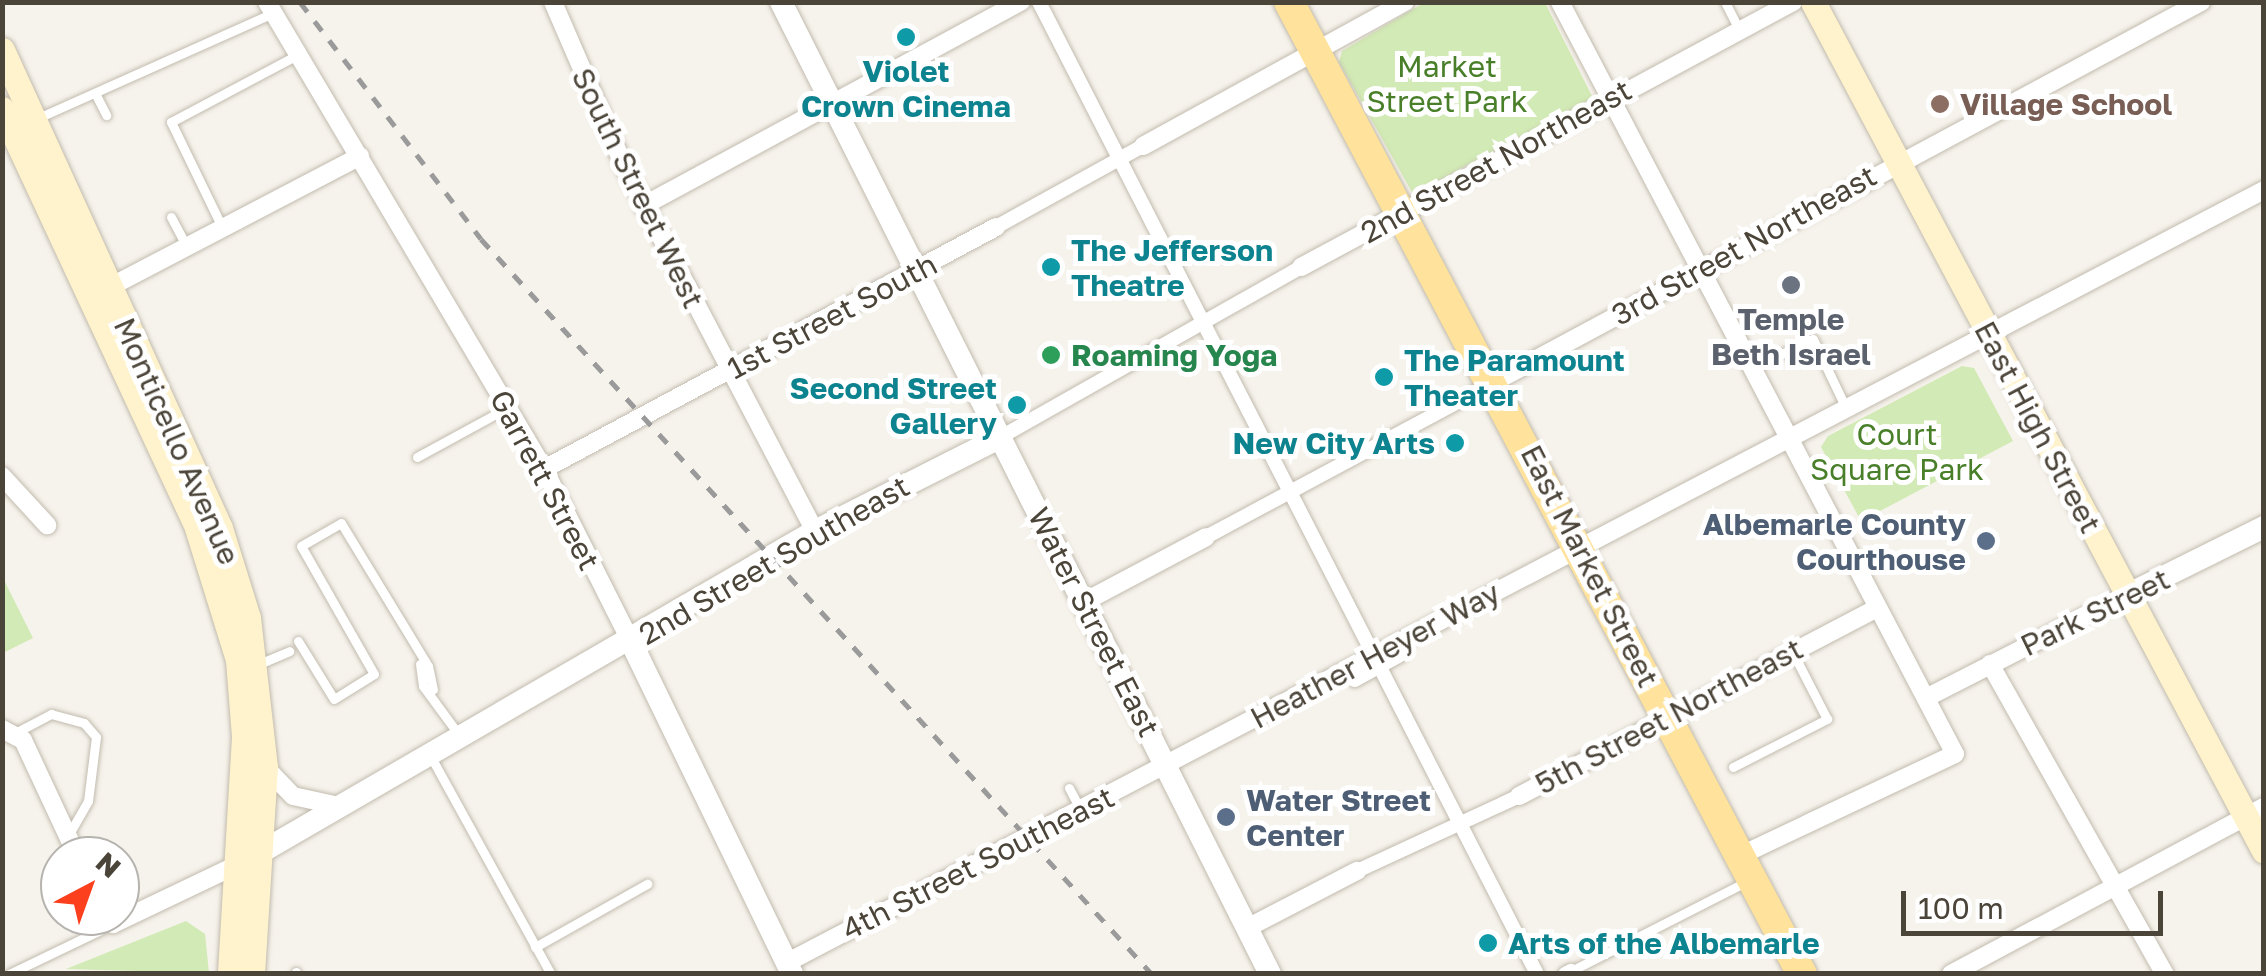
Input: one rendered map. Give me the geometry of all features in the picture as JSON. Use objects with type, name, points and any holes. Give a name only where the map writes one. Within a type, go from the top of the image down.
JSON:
[{"type":"main road","name":"East Market Street","points":[[1289,2],[1582,543],[1802,974]]},
{"type":"main road","name":"East High Street","points":[[1813,2],[1986,331],[2255,812],[2264,851]]},
{"type":"main road","name":"Monticello Avenue","points":[[2,50],[34,120],[212,564],[238,660],[252,974]]},
{"type":"main road","name":"Monticello Avenue","points":[[2,109],[220,528],[256,665],[264,767],[230,974]]},
{"type":"street","name":"South Street West","points":[[553,2],[644,206],[815,532]]},
{"type":"street","name":"Water Street East","points":[[781,2],[999,438],[1168,764],[1270,974]]},
{"type":"street","points":[[644,206],[1021,2]]},
{"type":"street","points":[[1039,2],[1537,974]]},
{"type":"street","points":[[1560,2],[1956,754],[1747,867]]},
{"type":"street","name":"2nd Street Northeast","points":[[1201,320],[1793,2]]},
{"type":"street","name":"3rd Street Northeast","points":[[1206,537],[1701,266],[2201,2]]},
{"type":"street","points":[[1143,146],[1318,55],[1392,6]]},
{"type":"street","name":"Garrett Street","points":[[270,8],[544,470],[790,968]]},
{"type":"street","name":"1st Street South","points":[[544,470],[1143,146]]},
{"type":"street","points":[[100,292],[360,156]]},
{"type":"street","name":"Heather Heyer Way","points":[[1168,764],[1373,659],[1844,404],[2264,190]]},
{"type":"street","name":"2nd Street Southeast","points":[[140,907],[246,860],[349,804],[815,532],[999,438],[1201,320]]},
{"type":"street","points":[[2,476],[47,524]]},
{"type":"street","name":"Park Street","points":[[1926,698],[2264,527]]},
{"type":"street","points":[[1084,602],[1206,537]]},
{"type":"street","name":"5th Street Northeast","points":[[1358,872],[1520,796],[1877,608]]},
{"type":"street","points":[[1355,680],[1393,637]]},
{"type":"street","points":[[1347,662],[1402,654]]},
{"type":"street","points":[[1990,664],[2165,974]]},
{"type":"street","points":[[9,731],[67,836]]},
{"type":"street","name":"4th Street Southeast","points":[[790,968],[1168,764]]},
{"type":"street","points":[[264,767],[304,801],[349,804]]},
{"type":"street","points":[[1951,974],[2255,812]]},
{"type":"street","points":[[1249,927],[1358,872]]},
{"type":"lane","points":[[1725,2],[1739,29]]},
{"type":"lane","points":[[34,120],[270,8]]},
{"type":"lane","points":[[222,228],[171,122],[299,54]]},
{"type":"lane","points":[[95,93],[106,115]]},
{"type":"lane","points":[[171,217],[187,247]]},
{"type":"lane","points":[[1754,367],[1813,339],[1844,404]]},
{"type":"lane","points":[[417,457],[508,407]]},
{"type":"lane","points":[[298,641],[334,699],[374,674],[301,546],[341,523],[461,739]]},
{"type":"lane","points":[[256,665],[288,650]]},
{"type":"lane","points":[[1732,767],[1827,720],[1792,650]]},
{"type":"lane","points":[[9,731],[51,714],[84,723],[96,738],[88,801],[69,836]]},
{"type":"lane","points":[[430,757],[551,974]]},
{"type":"lane","points":[[1069,788],[1081,811]]},
{"type":"lane","points":[[1568,972],[1747,867]]},
{"type":"lane","points":[[535,947],[647,884]]},
{"type":"lane","points":[[9,974],[81,936]]},
{"type":"green space","name":"Market Street Park","points":[[1425,2],[1545,3],[1593,98],[1413,194],[1339,62],[1342,51]]},
{"type":"green space","name":"Court Square Park","points":[[1962,366],[1974,368],[2013,441],[1861,521],[1821,447],[1828,436]]},
{"type":"green space","points":[[2,576],[33,638],[3,653],[2,652]]},
{"type":"green space","points":[[186,921],[205,934],[209,973],[66,969]]},
{"type":"railway","points":[[300,2],[481,239],[1152,974]]},
{"type":"place","name":"Violet Crown Cinema","points":[[906,37]]},
{"type":"place","name":"Village School","points":[[1940,104]]},
{"type":"place","name":"The Jefferson Theatre","points":[[1051,267]]},
{"type":"place","name":"Temple Beth Israel","points":[[1791,285]]},
{"type":"place","name":"Roaming Yoga","points":[[1051,355]]},
{"type":"place","name":"The Paramount Theater","points":[[1384,377]]},
{"type":"place","name":"Second Street Gallery","points":[[1017,405]]},
{"type":"place","name":"New City Arts","points":[[1455,443]]},
{"type":"place","name":"Albemarle County Courthouse","points":[[1986,541]]},
{"type":"place","name":"Water Street Center","points":[[1226,817]]},
{"type":"place","name":"Arts of the Albemarle","points":[[1488,943]]}]
